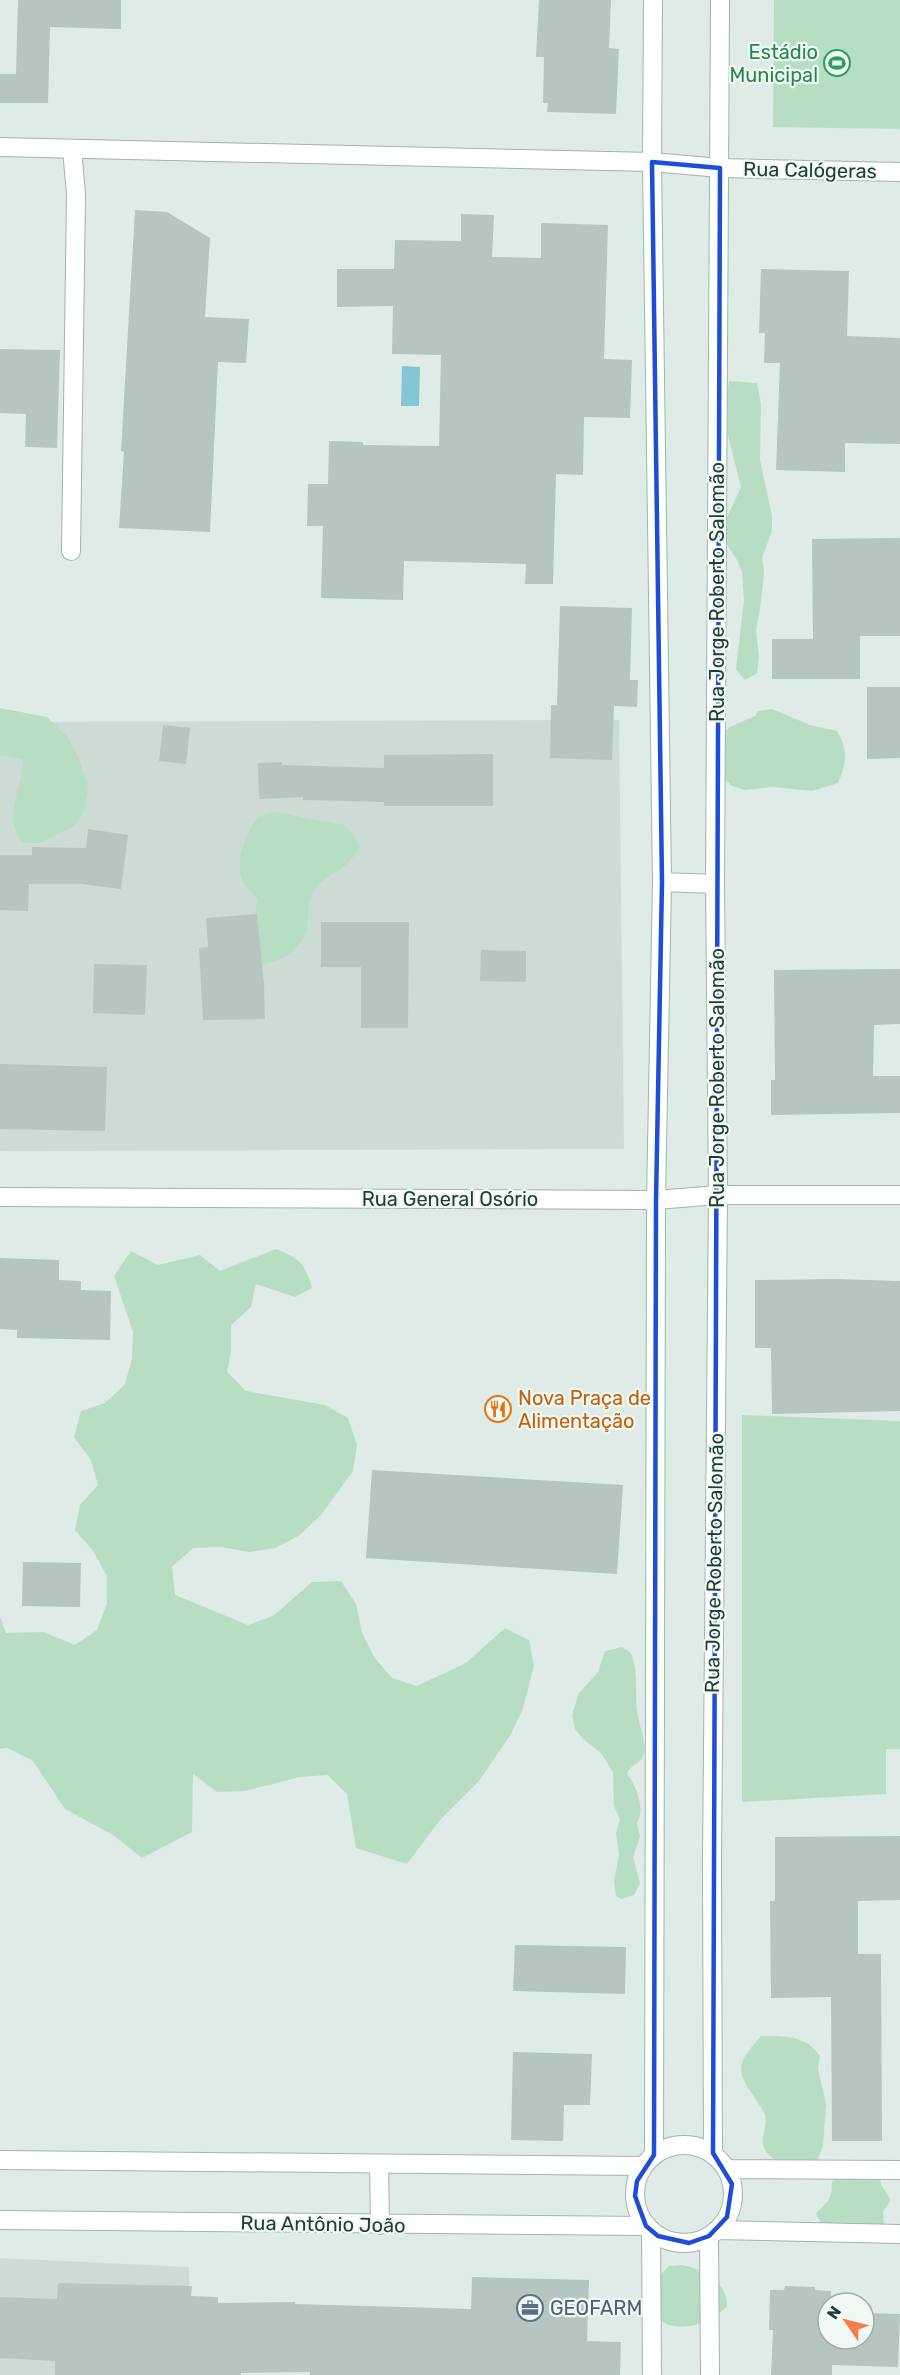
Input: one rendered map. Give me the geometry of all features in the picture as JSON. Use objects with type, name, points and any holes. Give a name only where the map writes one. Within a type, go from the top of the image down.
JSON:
[{"type":"main road","points":[[649,2161],[656,1200],[662,882],[652,162],[653,0]]},
{"type":"main road","name":"Rua Jorge Roberto Salomão","points":[[713,2155],[712,1850],[718,1195],[715,884],[720,0]]},
{"type":"main road","name":"Rua Calógeras","points":[[0,147],[652,162],[720,168],[900,172]]},
{"type":"main road","points":[[71,551],[76,194],[72,149]]},
{"type":"main road","points":[[662,882],[715,884]]},
{"type":"main road","name":"Rua General Osório","points":[[0,1197],[656,1200],[718,1195],[900,1195]]},
{"type":"main road","points":[[710,2375],[713,2233],[727,2217],[732,2201],[732,2184],[726,2169],[713,2155],[702,2148],[685,2145],[669,2147],[649,2161],[637,2181],[635,2196],[638,2212],[658,2236],[673,2242],[689,2243],[713,2233],[900,2234]]},
{"type":"main road","points":[[0,2160],[379,2164],[649,2161]]},
{"type":"main road","points":[[379,2164],[380,2225]]},
{"type":"main road","points":[[726,2169],[900,2170]]},
{"type":"main road","name":"Rua Antônio João","points":[[0,2220],[649,2228]]},
{"type":"main road","points":[[649,2228],[652,2375]]},
{"type":"highlighted area","points":[[652,162],[720,168],[713,2153],[732,2184],[727,2217],[709,2236],[689,2243],[658,2236],[646,2226],[635,2196],[637,2181],[654,2155],[656,1200],[662,882]]},
{"type":"shaded area","points":[[619,720],[624,1149],[0,1151],[0,722]]},
{"type":"shaded area","points":[[0,2258],[189,2267],[190,2375],[0,2375]]},
{"type":"green space","name":"Estádio Municipal","points":[[774,0],[900,0],[900,129],[773,127]]},
{"type":"green space","points":[[729,381],[757,383],[761,404],[760,460],[772,516],[772,531],[762,558],[764,572],[756,630],[759,658],[757,673],[745,680],[736,669],[744,600],[742,572],[722,537],[724,524],[741,487],[728,435]]},
{"type":"green space","points":[[0,708],[47,717],[67,736],[80,761],[88,788],[83,814],[74,826],[39,843],[22,843],[16,832],[13,811],[23,759],[3,755],[0,757]]},
{"type":"green space","points":[[772,709],[810,725],[837,731],[845,751],[843,769],[838,783],[812,791],[773,787],[745,790],[732,786],[722,776],[718,737],[730,727],[755,716],[758,711]]},
{"type":"green space","points":[[275,812],[344,825],[354,834],[359,846],[350,861],[314,891],[310,901],[306,932],[299,945],[283,958],[264,964],[252,956],[251,928],[258,900],[242,880],[240,862],[251,827],[261,816]]},
{"type":"green space","points":[[276,1249],[296,1259],[304,1267],[312,1288],[295,1297],[256,1284],[251,1307],[231,1325],[231,1352],[227,1372],[246,1391],[325,1405],[348,1418],[357,1445],[353,1471],[321,1515],[300,1535],[275,1548],[249,1552],[221,1547],[193,1548],[172,1567],[175,1595],[248,1625],[273,1616],[312,1582],[341,1581],[356,1604],[362,1633],[374,1657],[392,1678],[417,1686],[466,1663],[505,1628],[529,1640],[534,1666],[523,1708],[511,1734],[479,1781],[440,1820],[407,1864],[356,1848],[347,1794],[328,1775],[300,1777],[245,1791],[217,1792],[193,1774],[192,1832],[142,1858],[113,1835],[65,1809],[33,1761],[7,1748],[0,1749],[0,1617],[6,1633],[43,1632],[75,1645],[97,1630],[107,1603],[107,1576],[93,1551],[75,1530],[80,1505],[98,1485],[91,1460],[74,1437],[81,1411],[105,1403],[125,1384],[132,1359],[133,1332],[114,1276],[131,1251],[158,1265],[200,1255],[220,1271]]},
{"type":"green space","points":[[742,1415],[900,1421],[900,1749],[886,1749],[886,1794],[742,1802]]},
{"type":"green space","points":[[622,1647],[630,1653],[634,1663],[637,1709],[644,1739],[644,1753],[641,1760],[627,1774],[634,1784],[640,1805],[640,1818],[637,1823],[640,1837],[633,1857],[640,1883],[634,1895],[621,1899],[616,1896],[614,1882],[619,1854],[616,1833],[620,1819],[614,1806],[613,1772],[601,1753],[584,1740],[575,1729],[572,1715],[579,1693],[598,1672],[605,1651]]},
{"type":"green space","points":[[761,2036],[801,2040],[820,2056],[818,2069],[826,2104],[823,2146],[818,2159],[807,2170],[780,2162],[765,2150],[763,2140],[765,2115],[747,2086],[741,2071],[744,2058]]},
{"type":"green space","points":[[848,2173],[880,2177],[881,2185],[891,2200],[883,2212],[884,2225],[851,2243],[844,2242],[834,2232],[823,2226],[816,2214],[829,2199],[835,2179]]},
{"type":"green space","points":[[682,2265],[705,2273],[718,2283],[726,2297],[727,2306],[709,2320],[686,2327],[666,2324],[654,2315],[654,2281],[669,2266]]},
{"type":"water","points":[[402,366],[420,367],[419,406],[401,406]]},
{"type":"building","points":[[18,0],[121,0],[121,29],[50,27],[48,103],[0,103],[0,74],[16,74]]},
{"type":"building","points":[[539,0],[611,0],[609,48],[619,49],[616,114],[547,112],[548,103],[543,103],[544,57],[536,57]]},
{"type":"building","points":[[135,210],[167,212],[210,238],[205,317],[249,319],[246,363],[218,362],[210,532],[119,528],[124,452],[121,451]]},
{"type":"building","points":[[461,214],[494,215],[492,257],[541,258],[541,223],[608,225],[604,359],[632,360],[630,418],[584,417],[583,475],[556,474],[553,584],[525,584],[526,564],[404,561],[403,600],[321,598],[323,526],[307,526],[308,484],[328,484],[329,441],[363,442],[363,445],[439,446],[441,355],[392,354],[393,306],[337,307],[337,269],[394,269],[395,240],[461,241]]},
{"type":"building","points":[[761,269],[849,271],[847,336],[900,338],[900,444],[845,443],[845,472],[776,470],[780,363],[764,363],[765,333],[759,333]]},
{"type":"building","points":[[0,349],[60,350],[57,448],[25,447],[26,414],[0,413]]},
{"type":"building","points":[[900,538],[900,636],[860,636],[860,679],[772,679],[772,639],[813,639],[812,539]]},
{"type":"building","points":[[560,606],[632,608],[630,680],[638,680],[637,707],[614,706],[612,760],[550,758],[551,705],[557,705]]},
{"type":"building","points":[[867,687],[900,687],[900,758],[867,759]]},
{"type":"building","points":[[163,725],[190,728],[186,764],[159,761]]},
{"type":"building","points":[[493,754],[493,806],[384,806],[384,802],[303,800],[303,797],[259,799],[258,763],[282,762],[282,765],[384,768],[384,755]]},
{"type":"building","points":[[88,829],[128,835],[121,889],[81,884],[29,884],[28,911],[0,910],[0,855],[32,855],[32,847],[86,848]]},
{"type":"building","points":[[257,914],[265,1019],[203,1020],[199,948],[208,947],[206,918]]},
{"type":"building","points":[[321,922],[409,922],[408,1028],[361,1028],[361,967],[321,967]]},
{"type":"building","points":[[481,950],[526,951],[526,982],[480,981]]},
{"type":"building","points":[[94,964],[147,965],[145,1015],[93,1013]]},
{"type":"building","points":[[900,969],[900,1024],[874,1025],[873,1076],[900,1076],[900,1113],[771,1115],[771,1080],[775,1080],[774,970]]},
{"type":"building","points":[[0,1064],[107,1067],[105,1131],[0,1129]]},
{"type":"building","points":[[0,1258],[59,1260],[59,1280],[81,1281],[81,1290],[111,1291],[110,1340],[17,1338],[17,1330],[0,1329]]},
{"type":"building","points":[[755,1280],[900,1281],[900,1411],[772,1414],[771,1348],[755,1348]]},
{"type":"building","points":[[372,1470],[623,1485],[617,1574],[366,1558]]},
{"type":"building","points":[[23,1562],[81,1563],[80,1607],[22,1606]]},
{"type":"building","points":[[900,1836],[900,1900],[858,1901],[858,1954],[881,1954],[882,2141],[832,2141],[831,1997],[771,1998],[770,1901],[775,1901],[775,1837]]},
{"type":"building","points":[[515,1945],[626,1947],[625,1994],[513,1991]]},
{"type":"building","points":[[513,2052],[592,2054],[590,2105],[564,2105],[563,2141],[511,2140]]},
{"type":"building","points":[[472,2277],[589,2280],[587,2341],[621,2342],[620,2375],[310,2375],[310,2372],[241,2373],[241,2375],[55,2375],[55,2361],[0,2358],[0,2297],[57,2299],[58,2283],[192,2286],[191,2296],[218,2297],[218,2303],[295,2302],[295,2304],[471,2309]]},
{"type":"building","points":[[785,2286],[815,2287],[815,2290],[831,2291],[816,2291],[816,2351],[876,2351],[876,2313],[900,2314],[898,2367],[832,2365],[832,2375],[771,2375],[773,2330],[769,2330],[770,2290],[784,2290]]},
{"type":"place","name":"Estádio Municipal","points":[[837,63]]},
{"type":"place","name":"Nova Praça de Alimentação","points":[[498,1409]]},
{"type":"place","name":"GEOFARM","points":[[530,2308]]}]
